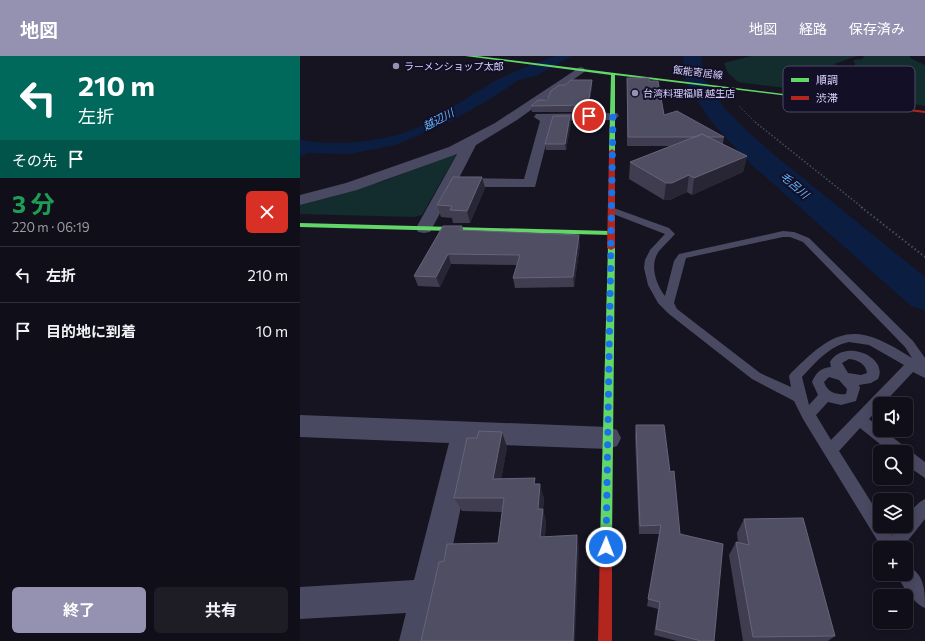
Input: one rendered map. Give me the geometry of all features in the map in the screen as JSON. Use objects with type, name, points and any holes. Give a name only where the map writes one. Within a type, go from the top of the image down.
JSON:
[{"type":"street","name":"飯能寄居線","points":[[467,56],[783,94]]},
{"type":"street","points":[[300,200],[346,188],[430,160],[470,143],[515,116],[574,69]]},
{"type":"street","points":[[605,641],[613,73]]},
{"type":"street","name":"飯能寄居線","points":[[915,111],[925,112]]},
{"type":"street","points":[[515,116],[613,116]]},
{"type":"street","points":[[448,182],[530,184],[547,117]]},
{"type":"street","points":[[424,228],[470,143]]},
{"type":"street","points":[[300,225],[611,233]]},
{"type":"street","points":[[300,426],[608,438]]},
{"type":"street","points":[[416,641],[464,432]]},
{"type":"street","points":[[300,603],[427,595]]},
{"type":"lane","points":[[611,210],[666,230],[670,234],[653,252],[650,258],[650,269],[657,292],[664,305],[756,376],[798,397]]},
{"type":"lane","points":[[673,312],[669,303],[678,261],[682,256],[783,234],[791,234],[806,240],[909,344],[919,366],[925,373]]},
{"type":"lane","points":[[887,541],[798,397],[796,376],[808,362],[837,341],[848,338],[861,339],[878,344],[919,366]]},
{"type":"lane","points":[[864,359],[878,344]]},
{"type":"lane","points":[[845,377],[830,371],[820,377],[819,386],[826,395],[841,400],[851,396],[854,388],[845,377],[836,366],[836,362],[839,358],[849,354],[864,359],[870,364],[873,370],[872,376],[867,380],[857,381],[845,377]]},
{"type":"lane","points":[[830,450],[860,420],[919,366]]},
{"type":"lane","points":[[808,415],[826,395]]},
{"type":"lane","points":[[860,420],[892,445]]},
{"type":"lane","points":[[913,462],[925,471]]},
{"type":"lane","points":[[898,541],[923,515]]},
{"type":"lane","points":[[911,581],[925,599]]},
{"type":"path","points":[[737,104],[762,129],[925,257]]},
{"type":"green space","points":[[751,56],[857,56],[834,64],[838,66],[783,66],[783,88],[738,82],[728,73],[724,63]]},
{"type":"green space","points":[[864,56],[910,56],[910,58],[925,65],[925,106],[915,104],[915,66],[854,66],[853,60],[862,59]]},
{"type":"green space","points":[[449,155],[456,155],[422,215],[414,217],[300,214],[300,204],[384,181]]},
{"type":"water","name":"越辺川","points":[[556,56],[572,56],[536,76],[519,80],[492,98],[453,120],[396,145],[349,154],[300,153],[300,140],[329,143],[362,142],[394,136],[409,131],[431,120],[495,81],[525,67]]},
{"type":"building","points":[[627,78],[649,78],[649,81],[658,81],[664,115],[677,111],[724,137],[708,137],[702,134],[696,137],[628,137]]},
{"type":"building","points":[[571,80],[592,80],[588,105],[531,106],[538,100],[547,100],[551,91],[559,85],[565,85]]},
{"type":"building","points":[[553,116],[570,116],[565,144],[545,144]]},
{"type":"building","points":[[702,134],[747,156],[694,178],[689,175],[672,183],[666,183],[630,162]]},
{"type":"building","points":[[453,177],[482,177],[467,211],[450,210],[452,206],[437,205]]},
{"type":"building","points":[[443,226],[462,226],[460,230],[579,235],[573,277],[513,278],[520,255],[448,254],[436,277],[414,276]]},
{"type":"building","points":[[636,425],[664,425],[670,472],[674,471],[680,534],[723,544],[714,641],[701,641],[656,629],[660,602],[648,599],[661,525],[640,526]]},
{"type":"building","points":[[479,431],[502,432],[493,479],[535,478],[534,484],[540,484],[538,509],[543,509],[540,537],[577,535],[573,641],[421,641],[439,562],[444,561],[447,544],[498,543],[504,498],[454,498],[467,438],[477,438]]},
{"type":"building","points":[[803,518],[835,636],[753,637],[736,542],[749,545],[744,519]]},
{"type":"waterway","name":"毛呂川","points":[[692,56],[695,81],[718,115],[736,134],[762,159],[925,297]]},
{"type":"waterway","points":[[300,156],[314,149]]},
{"type":"traffic: fast","points":[[467,56],[783,94]]},
{"type":"traffic: fast","points":[[612,151],[613,73]]},
{"type":"traffic: fast","points":[[300,225],[611,233]]},
{"type":"traffic: fast","points":[[606,541],[611,248]]},
{"type":"traffic: jam","points":[[915,111],[925,112]]},
{"type":"traffic: jam","points":[[611,248],[612,151]]},
{"type":"traffic: jam","points":[[605,641],[606,541]]},
{"type":"place","name":"ラーメンショップ太郎","points":[[396,66]]},
{"type":"place","name":"台湾料理福順 越生店","points":[[635,93]]},
{"type":"route","points":[[589,116],[613,116],[606,547]]}]
